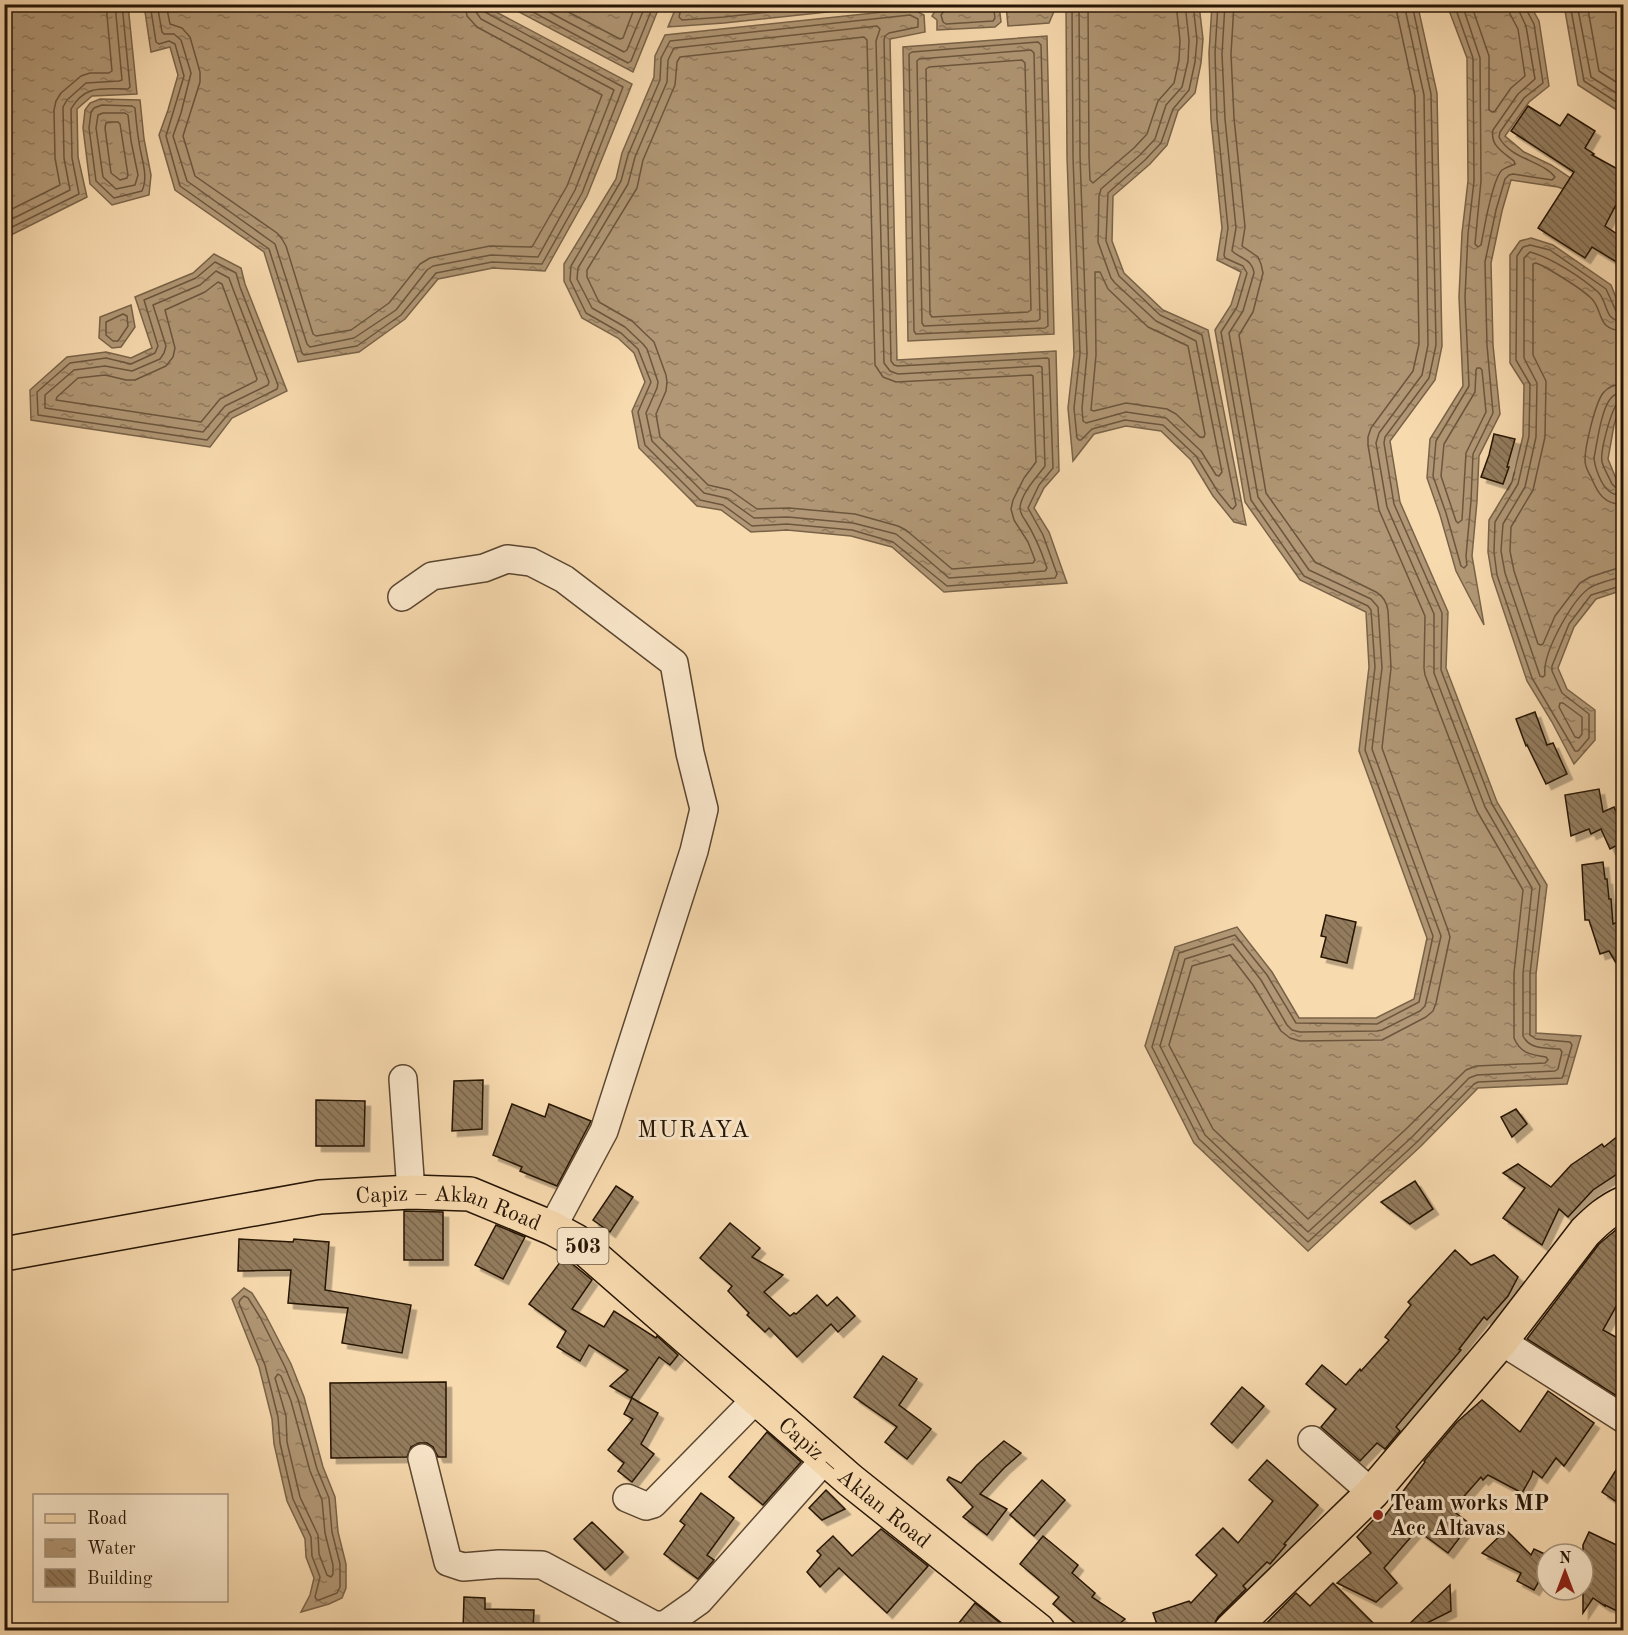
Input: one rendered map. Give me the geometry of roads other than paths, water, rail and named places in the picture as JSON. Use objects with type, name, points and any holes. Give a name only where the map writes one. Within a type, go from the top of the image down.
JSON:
[{"type":"main road","name":"Capiz – Aklan Road","points":[[4,1254],[320,1197],[411,1192],[470,1194],[576,1240],[826,1458],[1038,1630]]},
{"type":"main road","points":[[1231,1630],[1372,1493],[1501,1341],[1585,1232],[1598,1219],[1623,1203]]},
{"type":"street","points":[[402,597],[432,576],[484,568],[507,559],[531,562],[564,579],[674,663],[690,753],[704,809],[694,851],[604,1131],[552,1228]]},
{"type":"street","points":[[403,1079],[411,1192]]},
{"type":"street","points":[[1501,1341],[1623,1419]]},
{"type":"street","points":[[627,1498],[646,1506],[653,1504],[756,1398]]},
{"type":"street","points":[[1312,1440],[1372,1493]]},
{"type":"street","points":[[422,1458],[448,1562],[463,1567],[499,1564],[542,1565],[654,1625],[660,1626],[665,1625],[699,1601],[826,1458]]},
{"type":"water","points":[[5,4],[128,5],[137,94],[92,96],[77,109],[78,157],[87,197],[5,238]]},
{"type":"water","points":[[677,4],[893,5],[668,27]]},
{"type":"water","points":[[1416,4],[1418,7],[1437,93],[1442,346],[1435,380],[1390,441],[1400,502],[1448,612],[1446,668],[1497,802],[1547,885],[1536,974],[1536,1033],[1581,1036],[1567,1084],[1478,1088],[1421,1146],[1308,1251],[1194,1143],[1145,1046],[1175,947],[1237,927],[1272,972],[1299,1018],[1376,1018],[1414,999],[1427,938],[1359,751],[1369,667],[1366,612],[1300,580],[1245,502],[1215,330],[1231,305],[1241,272],[1217,260],[1222,228],[1211,120],[1209,53],[1212,5]]},
{"type":"water","points":[[144,5],[483,5],[632,84],[587,196],[545,271],[493,268],[438,279],[405,319],[359,352],[298,362],[264,252],[175,190],[159,135],[178,75],[170,47],[151,52]]},
{"type":"water","points":[[506,5],[660,5],[633,72]]},
{"type":"water","points":[[943,5],[999,5],[1001,22],[995,27],[937,30],[937,20],[932,16]]},
{"type":"water","points":[[1006,5],[1056,5],[1049,23],[1008,26]]},
{"type":"water","points":[[1066,5],[1199,5],[1203,39],[1195,93],[1178,111],[1167,145],[1150,164],[1113,196],[1112,241],[1124,273],[1163,310],[1208,330],[1246,525],[1234,522],[1213,496],[1191,460],[1161,431],[1126,426],[1094,434],[1073,461],[1068,408],[1074,354],[1067,157]]},
{"type":"water","points":[[1447,5],[1530,5],[1539,21],[1549,86],[1529,102],[1505,136],[1524,152],[1551,165],[1584,187],[1623,205],[1623,210],[1613,208],[1558,187],[1511,180],[1491,263],[1493,345],[1500,414],[1479,456],[1472,556],[1484,625],[1456,571],[1427,478],[1430,439],[1463,386],[1459,297],[1462,233],[1468,181],[1467,58]]},
{"type":"water","points":[[1564,5],[1623,5],[1623,114],[1578,85]]},
{"type":"water","points":[[912,9],[924,15],[925,32],[890,39],[897,360],[1056,351],[1059,471],[1044,488],[1034,508],[1049,532],[1067,583],[944,592],[892,547],[851,536],[787,530],[751,532],[721,510],[697,506],[639,448],[632,411],[645,382],[634,353],[618,338],[582,318],[564,281],[564,264],[616,179],[622,153],[654,77],[655,56],[665,35]]},
{"type":"water","points":[[1047,36],[1054,334],[908,341],[903,47]]},
{"type":"water","points":[[100,99],[140,100],[151,175],[149,195],[112,205],[90,184],[83,128],[85,110],[90,103]]},
{"type":"water","points":[[1531,238],[1553,245],[1611,285],[1623,315],[1623,398],[1614,425],[1608,459],[1617,481],[1623,483],[1623,590],[1596,599],[1574,627],[1558,668],[1567,689],[1595,710],[1595,740],[1574,764],[1527,681],[1492,576],[1488,552],[1489,520],[1512,482],[1523,436],[1524,385],[1510,363],[1510,255],[1520,241]]},
{"type":"water","points":[[214,254],[241,268],[245,284],[287,391],[232,418],[210,447],[31,420],[30,390],[67,357],[106,352],[131,358],[152,348],[135,297],[193,273]]},
{"type":"water","points":[[131,305],[135,327],[121,347],[112,348],[99,338],[100,317]]},
{"type":"water","points":[[244,1288],[252,1293],[265,1314],[291,1364],[304,1397],[323,1467],[335,1497],[338,1532],[346,1564],[346,1588],[342,1598],[301,1612],[310,1595],[314,1578],[306,1557],[305,1539],[287,1501],[274,1444],[272,1419],[259,1367],[232,1299]]},
{"type":"place","name":"Team works MP Acc Altavas","points":[[1378,1515]]},
{"type":"district","name":"MURAYA","points":[[694,1129]]}]
